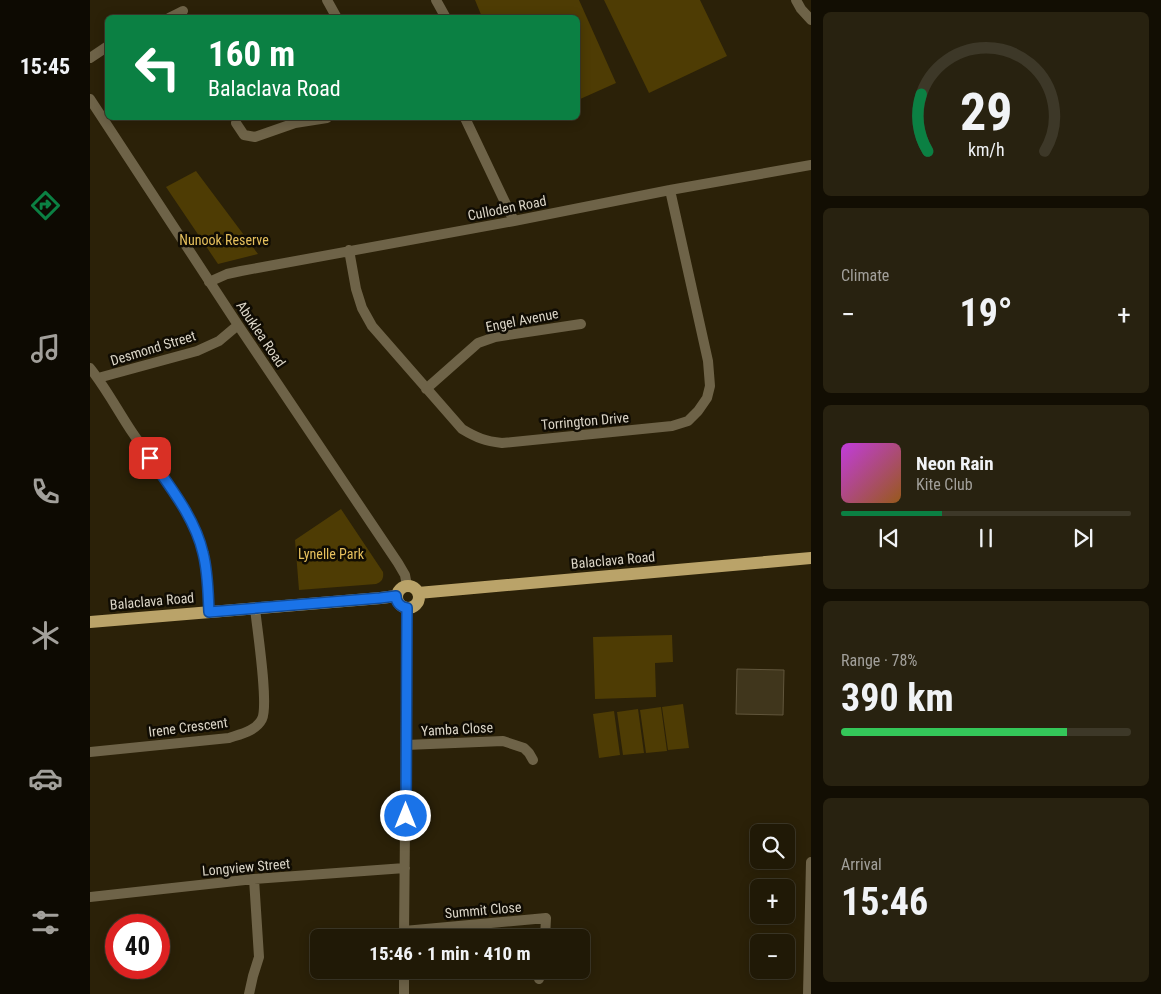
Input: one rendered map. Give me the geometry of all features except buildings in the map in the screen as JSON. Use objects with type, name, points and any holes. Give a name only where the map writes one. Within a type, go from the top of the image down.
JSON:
[{"type":"main road","name":"Balaclava Road","points":[[418,593],[811,558]]},
{"type":"main road","points":[[407,586],[413,587],[418,593],[419,600],[417,604],[407,608],[400,605],[396,596],[400,588],[407,586]]},
{"type":"main road","name":"Balaclava Road","points":[[90,622],[396,596]]},
{"type":"street","points":[[328,0],[336,15]]},
{"type":"street","points":[[436,0],[444,15]]},
{"type":"street","points":[[796,0],[811,20]]},
{"type":"street","points":[[175,15],[183,11]]},
{"type":"street","points":[[90,58],[105,48]]},
{"type":"street","name":"Abuklea Road","points":[[90,99],[238,325],[398,563],[405,575],[407,586]]},
{"type":"street","points":[[236,123],[244,135],[255,137],[295,123],[314,120]]},
{"type":"street","points":[[466,120],[514,221]]},
{"type":"street","name":"Culloden Road","points":[[210,282],[227,274],[241,271],[811,165]]},
{"type":"street","name":"Torrington Drive","points":[[349,250],[356,289],[362,308],[372,326],[426,390],[462,428],[475,437],[489,442],[502,443],[672,426],[688,421],[698,411],[707,398],[710,376],[670,190]]},
{"type":"street","name":"Engel Avenue","points":[[426,390],[478,343],[495,337],[580,324]]},
{"type":"street","name":"Desmond Street","points":[[98,378],[197,351],[218,341],[238,325]]},
{"type":"street","points":[[90,368],[178,500],[195,531],[204,554],[209,612]]},
{"type":"street","name":"Irene Crescent","points":[[90,752],[229,738],[250,731],[262,719],[265,698],[255,608]]},
{"type":"street","points":[[404,929],[407,608]]},
{"type":"street","name":"Yamba Close","points":[[406,745],[503,741],[524,748],[532,760]]},
{"type":"street","points":[[808,994],[811,862]]},
{"type":"street","name":"Longview Street","points":[[90,897],[254,879],[405,868]]},
{"type":"street","points":[[250,994],[258,957],[254,879]]},
{"type":"street","name":"Summit Close","points":[[448,929],[546,918],[545,929]]},
{"type":"street","points":[[404,979],[404,994]]},
{"type":"green space","points":[[475,0],[579,0],[616,83],[580,99],[580,15],[481,15]]},
{"type":"green space","points":[[604,0],[700,0],[727,56],[649,93]]},
{"type":"green space","name":"Nunook Reserve","points":[[196,171],[258,254],[218,264],[166,187]]},
{"type":"green space","name":"Lynelle Park","points":[[341,509],[383,572],[382,580],[376,584],[299,590],[295,540]]},
{"type":"green space","points":[[672,635],[673,662],[655,663],[656,697],[595,699],[593,637]]},
{"type":"green space","points":[[683,704],[689,748],[668,750],[662,707]]},
{"type":"green space","points":[[661,707],[667,751],[646,753],[640,710]]},
{"type":"green space","points":[[638,709],[644,753],[623,755],[617,712]]},
{"type":"green space","points":[[614,711],[620,755],[599,758],[593,714]]},
{"type":"route","points":[[150,458],[189,518],[201,544],[206,568],[209,612],[396,596],[400,605],[407,608],[406,816]]}]
